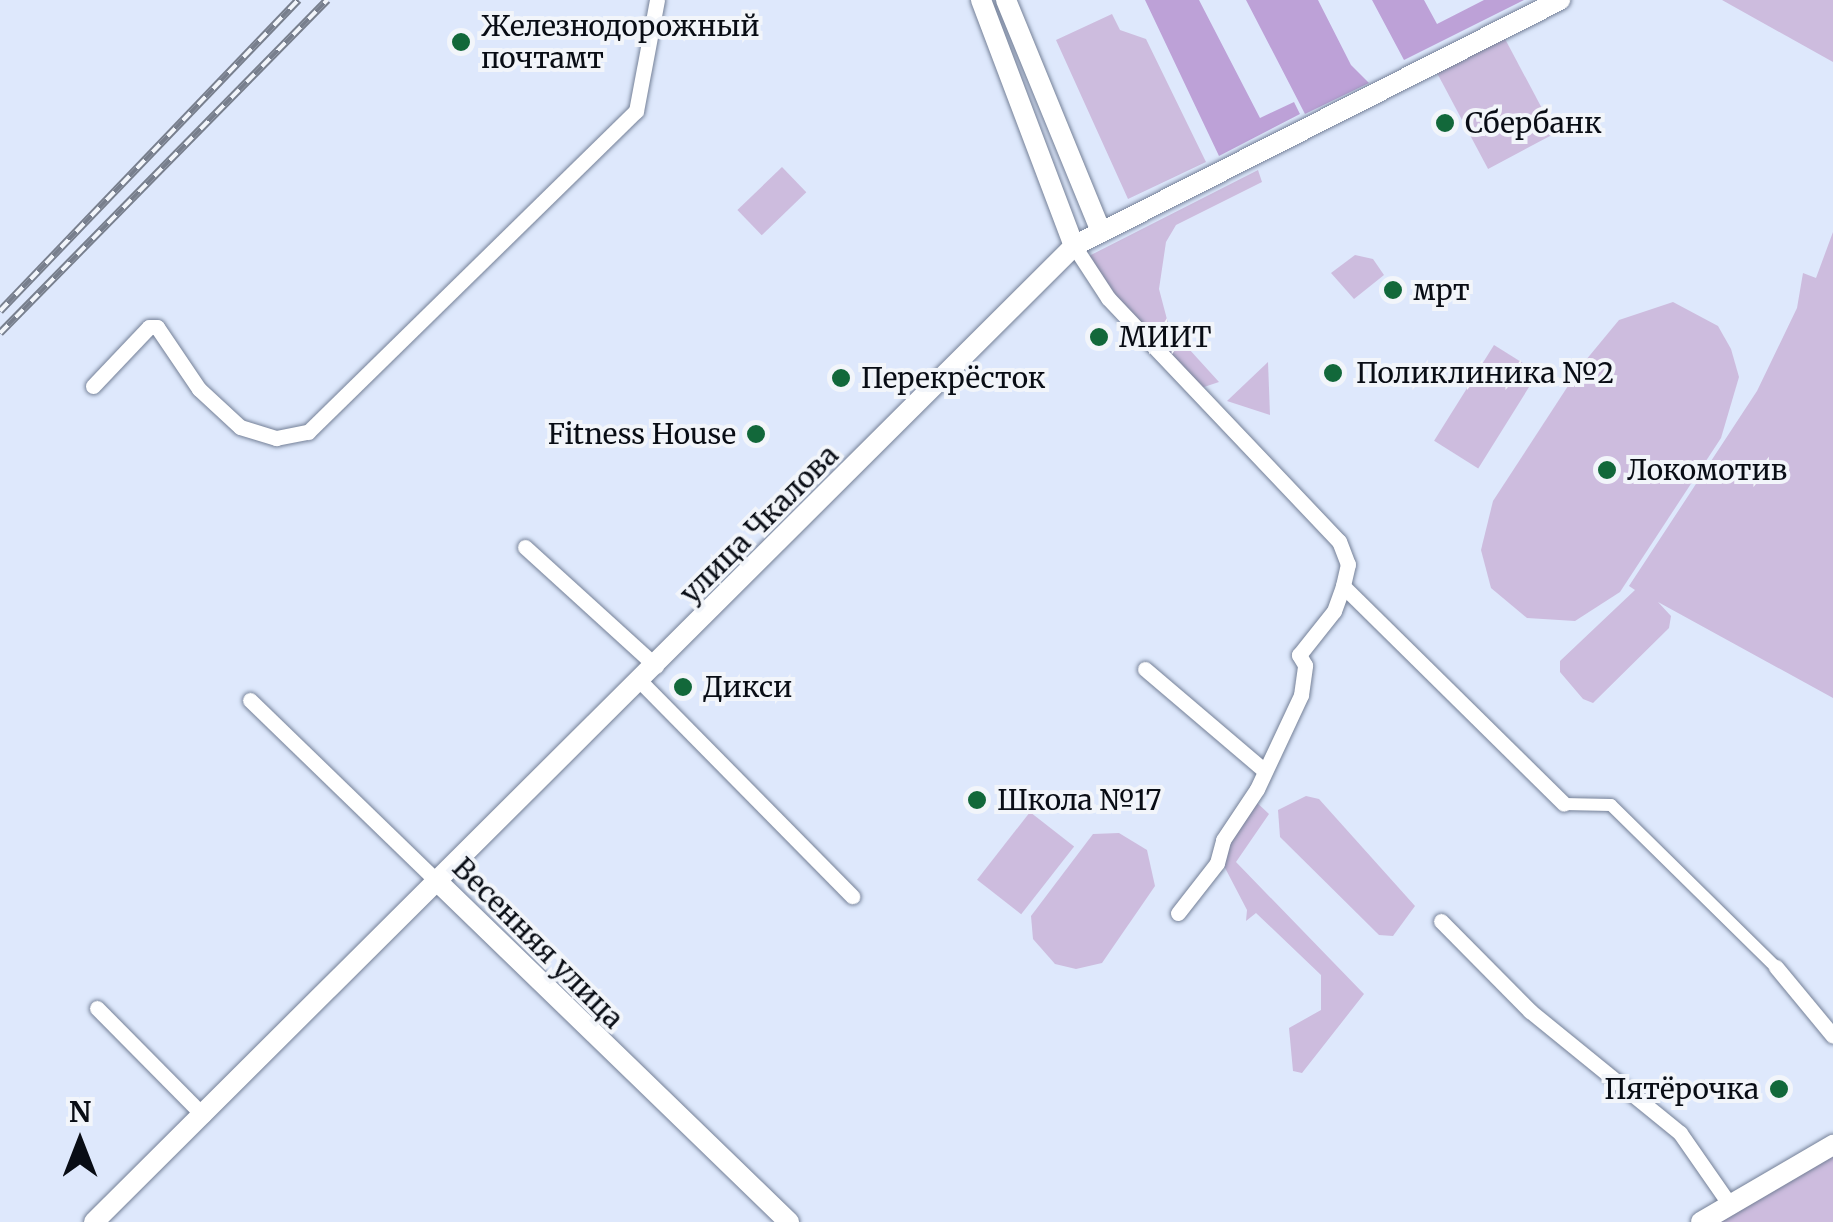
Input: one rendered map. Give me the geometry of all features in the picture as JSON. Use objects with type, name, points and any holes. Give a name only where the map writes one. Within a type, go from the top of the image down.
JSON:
[{"type":"street","points":[[92,386],[149,327],[157,327],[198,389],[240,427],[276,438],[308,432],[636,111],[657,0]]},
{"type":"street","points":[[981,0],[1074,246],[1108,298],[1339,540],[1348,564],[1334,610],[1299,655],[1305,665],[1301,695],[1265,771],[1223,840],[1217,863],[1178,912]]},
{"type":"street","points":[[1006,0],[1101,232]]},
{"type":"street","name":"улица Чкалова","points":[[94,1222],[1074,246],[1560,0]]},
{"type":"street","points":[[525,547],[852,896]]},
{"type":"street","points":[[1343,586],[1564,804],[1611,805],[1776,967],[1833,1036]]},
{"type":"street","points":[[1144,669],[1265,771]]},
{"type":"street","name":"Весенняя улица","points":[[250,700],[790,1222]]},
{"type":"street","points":[[1440,921],[1530,1012],[1680,1133],[1730,1205]]},
{"type":"street","points":[[96,1008],[202,1114]]},
{"type":"street","points":[[1701,1222],[1833,1145]]},
{"type":"shaded area","points":[[1145,0],[1199,0],[1260,118],[1294,102],[1300,114],[1219,156]]},
{"type":"shaded area","points":[[1246,0],[1318,0],[1351,65],[1369,83],[1305,114]]},
{"type":"shaded area","points":[[1372,0],[1424,0],[1437,24],[1484,0],[1524,0],[1404,60]]},
{"type":"shaded area","points":[[1722,0],[1833,0],[1833,62]]},
{"type":"shaded area","points":[[1112,14],[1120,30],[1146,39],[1206,162],[1128,199],[1056,40]]},
{"type":"shaded area","points":[[1504,37],[1555,133],[1488,169],[1437,73]]},
{"type":"shaded area","points":[[782,167],[806,192],[762,235],[737,210]]},
{"type":"shaded area","points":[[1258,170],[1262,182],[1176,225],[1166,242],[1159,289],[1169,327],[1219,382],[1201,388],[1091,276],[1085,258]]},
{"type":"shaded area","points":[[1833,232],[1833,698],[1658,602],[1671,616],[1669,628],[1593,703],[1583,699],[1560,672],[1560,661],[1635,590],[1629,586],[1757,391],[1797,308],[1803,273],[1816,278]]},
{"type":"shaded area","points":[[1355,255],[1373,259],[1384,275],[1354,299],[1331,273]]},
{"type":"shaded area","name":"Локомотив","points":[[1673,302],[1718,326],[1731,349],[1739,377],[1721,438],[1620,592],[1575,621],[1527,618],[1491,588],[1481,550],[1493,501],[1581,366],[1619,320]]},
{"type":"shaded area","points":[[1494,345],[1538,373],[1478,468],[1434,441]]},
{"type":"shaded area","points":[[1268,362],[1270,415],[1227,401]]},
{"type":"shaded area","points":[[1306,796],[1319,799],[1415,906],[1393,936],[1379,935],[1280,837],[1278,810]]},
{"type":"shaded area","points":[[1253,799],[1269,814],[1236,862],[1364,994],[1302,1073],[1293,1071],[1289,1028],[1321,1010],[1321,975],[1256,913],[1246,921],[1247,910],[1223,864],[1225,844]]},
{"type":"shaded area","points":[[1030,812],[1074,846],[1021,914],[977,880]]},
{"type":"shaded area","points":[[1119,833],[1147,850],[1155,886],[1102,963],[1076,969],[1055,964],[1033,939],[1031,916],[1093,834]]},
{"type":"shaded area","points":[[1833,1153],[1833,1222],[1714,1222]]},
{"type":"railway","points":[[0,311],[298,0]]},
{"type":"railway","points":[[0,333],[327,0]]},
{"type":"place","name":"Железнодорожный почтамт","points":[[461,42]]},
{"type":"place","name":"Сбербанк","points":[[1445,123]]},
{"type":"place","name":"мрт","points":[[1393,290]]},
{"type":"place","name":"МИИТ","points":[[1099,337]]},
{"type":"place","name":"Поликлиника №2","points":[[1333,373]]},
{"type":"place","name":"Перекрёсток","points":[[841,378]]},
{"type":"place","name":"Fitness House","points":[[756,434]]},
{"type":"place","name":"Локомотив","points":[[1607,470]]},
{"type":"place","name":"Дикси","points":[[683,687]]},
{"type":"place","name":"Школа №17","points":[[977,800]]},
{"type":"place","name":"Пятёрочка","points":[[1779,1089]]}]
